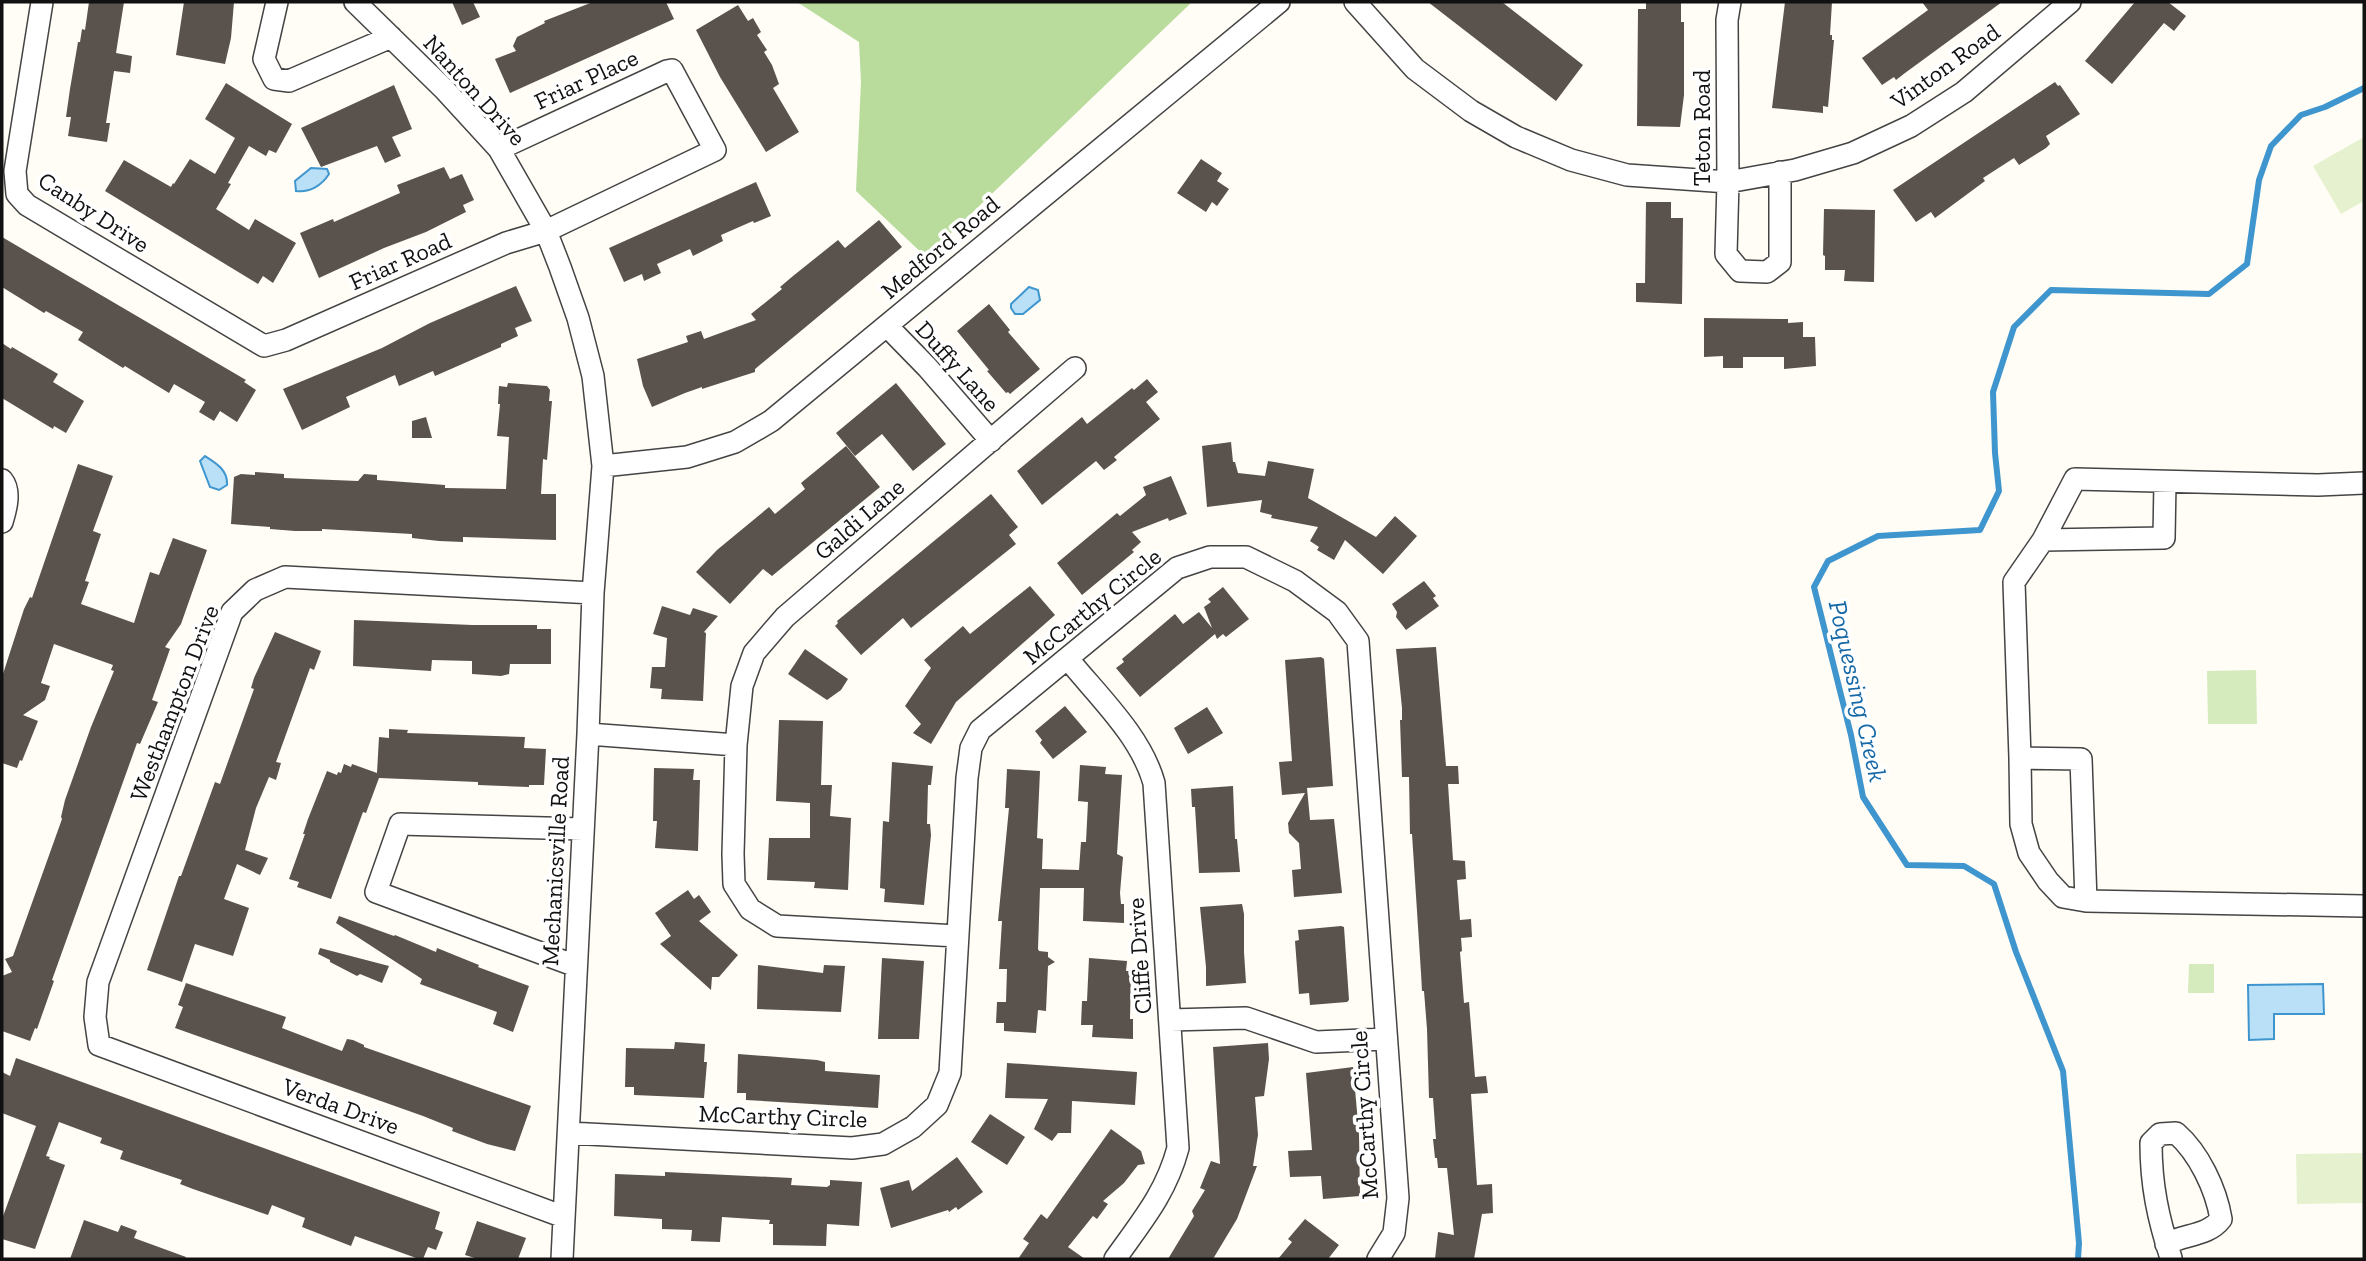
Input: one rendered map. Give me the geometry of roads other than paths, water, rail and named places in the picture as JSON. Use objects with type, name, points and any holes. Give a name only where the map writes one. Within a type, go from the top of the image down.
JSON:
[{"type":"street","name":"Canby Drive","points":[[42,2],[15,171],[17,194],[27,205],[264,346],[276,343]]},
{"type":"street","points":[[277,2],[264,59],[274,79],[289,81],[391,37]]},
{"type":"street","name":"Nanton Drive","points":[[355,2],[444,89],[499,149],[545,231],[578,318],[590,365],[603,466]]},
{"type":"street","name":"Medford Road","points":[[603,466],[687,457],[735,442],[771,421],[1279,2]]},
{"type":"street","name":"Vinton Road","points":[[1355,2],[1415,69],[1471,111],[1516,137],[1572,160],[1627,175],[1728,182],[1853,153],[1911,126],[1964,92],[2070,2]]},
{"type":"street","name":"Teton Road","points":[[1730,2],[1727,20],[1726,254],[1740,271],[1768,272],[1780,262],[1780,172]]},
{"type":"street","name":"Friar Place","points":[[499,149],[672,70],[715,150],[545,231]]},
{"type":"street","name":"Friar Road","points":[[276,343],[506,243],[545,231]]},
{"type":"street","name":"Duffy Lane","points":[[887,326],[927,367],[990,441]]},
{"type":"street","name":"Galdi Lane","points":[[957,936],[777,926],[750,909],[734,884],[736,745],[742,686],[754,653],[785,617],[1075,368]]},
{"type":"street","name":"Mechanicsville Road","points":[[562,1259],[589,734],[593,593],[603,466]]},
{"type":"street","points":[[2364,483],[2318,485],[2075,480],[2043,540],[2014,582],[2021,824],[2029,853],[2063,897],[2086,901],[2364,906]]},
{"type":"street","points":[[2043,540],[2164,538],[2165,482]]},
{"type":"street","points":[[2,522],[7,508],[4,488]]},
{"type":"street","name":"McCarthy Circle","points":[[569,1133],[852,1148],[883,1144],[913,1128],[937,1105],[950,1073],[967,778],[971,748],[980,730],[1177,568],[1210,557],[1246,557],[1295,581],[1337,612],[1357,640],[1398,1198],[1394,1233],[1378,1259]]},
{"type":"street","name":"Westhampton Drive","points":[[99,1045],[95,1017],[98,982],[232,612],[255,590],[285,577],[593,593]]},
{"type":"street","name":"Cliffe Drive","points":[[1068,659],[1137,744],[1149,767],[1153,783],[1178,1148],[1162,1193],[1115,1259]]},
{"type":"street","points":[[589,734],[736,745]]},
{"type":"street","points":[[2020,758],[2081,760],[2086,901]]},
{"type":"street","points":[[576,966],[376,892],[400,824],[583,829]]},
{"type":"street","points":[[1170,1020],[1246,1018],[1316,1042],[1386,1039]]},
{"type":"street","name":"Verda Drive","points":[[99,1045],[564,1217]]},
{"type":"street","points":[[2176,1133],[2188,1143],[2205,1174],[2218,1203],[2221,1219],[2213,1228],[2178,1238],[2169,1252],[2157,1216],[2151,1177],[2151,1143],[2160,1134],[2176,1133]]},
{"type":"water","points":[[311,168],[327,169],[329,174],[315,187],[296,191],[295,181]]},
{"type":"water","points":[[1029,287],[1038,290],[1040,300],[1023,314],[1015,314],[1011,304]]},
{"type":"water","points":[[205,456],[226,475],[227,485],[219,490],[210,487],[200,461]]},
{"type":"water","points":[[2323,984],[2324,1014],[2274,1014],[2274,1039],[2249,1040],[2248,985]]},
{"type":"waterway","name":"Poquessing Creek","points":[[2078,1259],[2079,1243],[2063,1071],[2016,952],[1994,884],[1964,866],[1907,865],[1863,797],[1851,735],[1814,587],[1828,561],[1878,536],[1980,530],[1999,491],[1993,392],[2014,327],[2051,290],[2209,294],[2247,264],[2259,180],[2271,146],[2301,115],[2325,107],[2364,88]]}]
